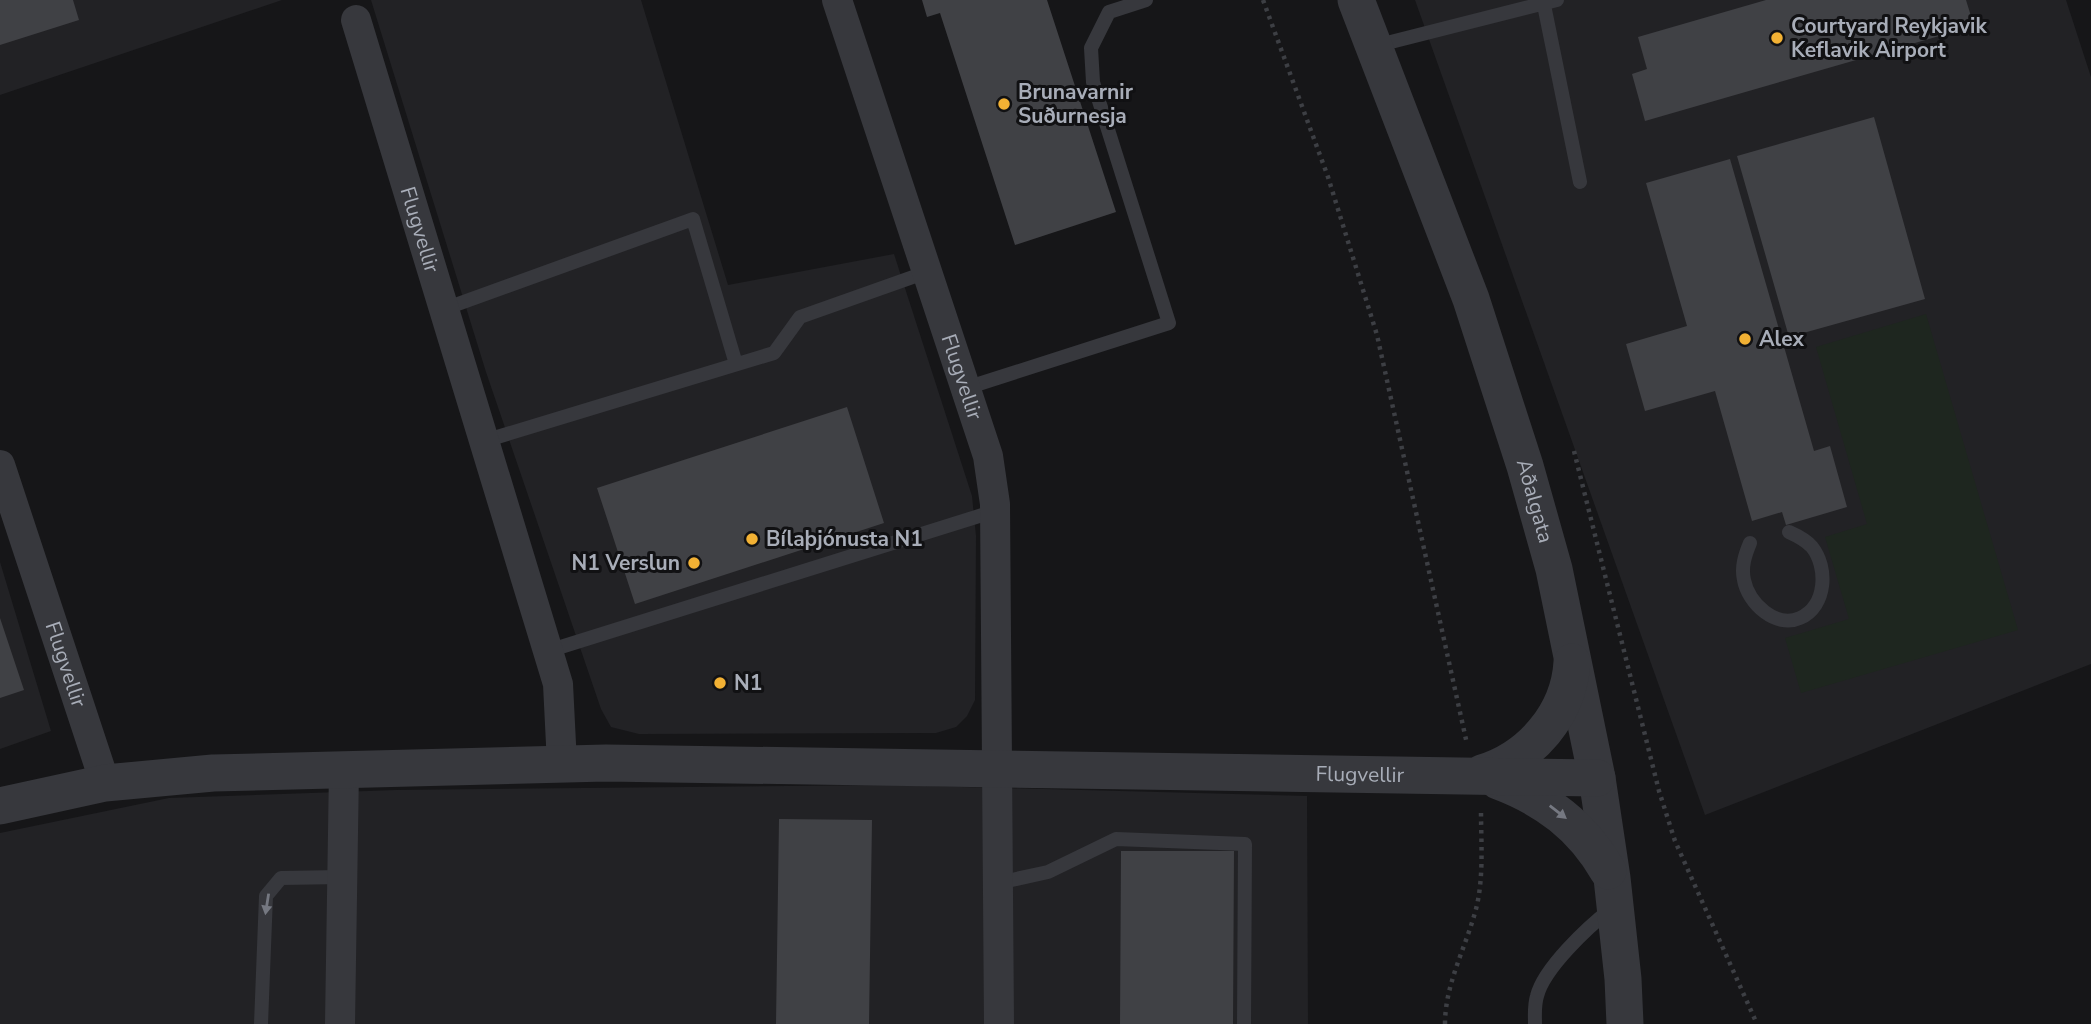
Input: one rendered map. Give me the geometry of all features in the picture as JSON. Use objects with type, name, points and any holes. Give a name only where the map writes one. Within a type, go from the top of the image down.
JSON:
[{"type":"street","name":"Flugvellir","points":[[837,0],[988,456],[995,511],[999,1024]]},
{"type":"street","name":"Aðalgata","points":[[1356,0],[1499,382],[1554,569],[1597,778],[1623,979],[1625,1024]]},
{"type":"street","name":"Flugvellir","points":[[356,20],[558,684],[562,764]]},
{"type":"street","name":"Flugvellir","points":[[0,465],[105,783]]},
{"type":"street","points":[[1474,776],[1510,762],[1541,737],[1564,697],[1571,674],[1573,651]]},
{"type":"street","name":"Flugvellir","points":[[0,806],[105,783],[213,773],[562,764],[1597,778]]},
{"type":"street","points":[[340,1024],[344,769]]},
{"type":"street","points":[[1474,776],[1521,790],[1543,801],[1563,816],[1599,855],[1613,892]]},
{"type":"lane","points":[[965,388],[1170,323],[1093,82],[1091,48],[1109,12],[1146,0]]},
{"type":"lane","points":[[1375,46],[1548,1],[1580,182]]},
{"type":"lane","points":[[444,309],[693,219],[736,364]]},
{"type":"lane","points":[[484,441],[774,352],[800,317],[927,272]]},
{"type":"lane","points":[[548,652],[995,511]]},
{"type":"lane","points":[[1750,543],[1743,568],[1744,580],[1755,603],[1776,618],[1788,621],[1800,619],[1812,610],[1819,597],[1823,582],[1822,567],[1811,545],[1790,532]]},
{"type":"lane","points":[[998,883],[1048,872],[1116,839],[1245,844],[1244,1024]]},
{"type":"lane","points":[[261,1024],[266,896],[281,878],[342,877]]},
{"type":"lane","points":[[1535,1024],[1537,996],[1542,982],[1613,892]]},
{"type":"path","points":[[1263,0],[1328,177],[1377,335],[1481,808],[1482,855],[1477,905],[1448,992],[1444,1024]]},
{"type":"path","points":[[1574,451],[1659,791],[1675,841],[1757,1024]]},
{"type":"shaded area","points":[[0,0],[282,0],[0,95]]},
{"type":"shaded area","points":[[371,0],[641,0],[728,285],[894,254],[972,496],[976,536],[975,700],[967,716],[956,727],[936,733],[639,734],[611,727],[601,709],[486,372]]},
{"type":"shaded area","points":[[1415,0],[2066,0],[2091,77],[2091,664],[1705,815]]},
{"type":"shaded area","points":[[1926,314],[2018,630],[1801,693],[1785,638],[1849,619],[1825,537],[1867,524],[1816,347]]},
{"type":"shaded area","points":[[0,562],[51,731],[0,749]]},
{"type":"shaded area","points":[[888,785],[1307,796],[1308,1024],[0,1024],[0,833],[169,798],[396,790]]},
{"type":"building","points":[[0,0],[73,0],[79,20],[0,45]]},
{"type":"building","points":[[922,0],[1047,0],[1116,212],[1015,245],[940,13],[927,17]]},
{"type":"building","points":[[1766,0],[1966,0],[1974,26],[1645,121],[1632,74],[1647,69],[1638,37]]},
{"type":"building","points":[[1874,117],[1925,299],[1789,337],[1737,156]]},
{"type":"building","points":[[1730,159],[1814,451],[1830,446],[1847,507],[1786,525],[1782,512],[1752,521],[1715,391],[1645,411],[1626,344],[1687,326],[1646,183]]},
{"type":"building","points":[[847,407],[884,523],[635,604],[597,488]]},
{"type":"building","points":[[0,618],[24,690],[0,698]]},
{"type":"building","points":[[779,819],[872,820],[869,1024],[776,1024]]},
{"type":"building","points":[[1121,851],[1234,851],[1233,1024],[1120,1024]]},
{"type":"place","name":"Courtyard Reykjavik Keflavik Airport","points":[[1777,38]]},
{"type":"place","name":"Brunavarnir Suðurnesja","points":[[1004,104]]},
{"type":"place","name":"Alex","points":[[1745,339]]},
{"type":"place","name":"Bílaþjónusta N1","points":[[752,539]]},
{"type":"place","name":"N1 Verslun","points":[[694,563]]},
{"type":"place","name":"N1","points":[[720,683]]}]
